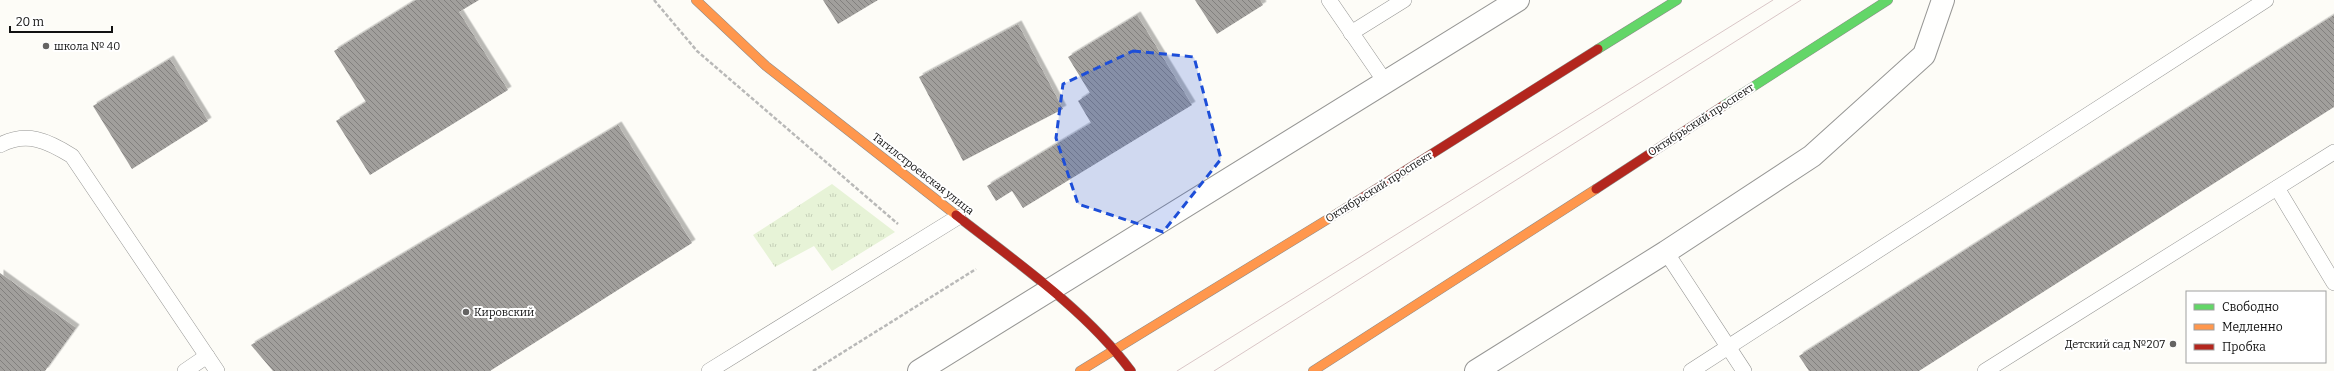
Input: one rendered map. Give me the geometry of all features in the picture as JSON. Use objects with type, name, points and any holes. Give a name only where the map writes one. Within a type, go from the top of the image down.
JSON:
[{"type":"main road","name":"Тагилстроевская улица","points":[[696,0],[766,66],[1050,289],[1115,349],[1130,371]]},
{"type":"main road","name":"Октябрьский проспект","points":[[1080,371],[1275,253],[1677,0]]},
{"type":"main road","name":"Октябрьский проспект","points":[[1313,371],[1888,0]]},
{"type":"street","points":[[919,371],[1518,0]]},
{"type":"street","points":[[1476,371],[1666,252],[1812,156],[1924,55],[1943,0]]},
{"type":"lane","points":[[1329,0],[1386,83]]},
{"type":"lane","points":[[1351,33],[1404,0]]},
{"type":"lane","points":[[1692,371],[2266,0]]},
{"type":"lane","points":[[0,144],[19,138],[35,138],[55,145],[72,156],[217,371]]},
{"type":"lane","points":[[1985,371],[2334,152]]},
{"type":"lane","points":[[2277,188],[2334,283]]},
{"type":"lane","points":[[709,371],[958,217]]},
{"type":"lane","points":[[1666,252],[1744,371]]},
{"type":"lane","points":[[185,371],[207,356]]},
{"type":"path","points":[[654,0],[696,51],[918,241]]},
{"type":"path","points":[[813,371],[1004,252]]},
{"type":"highlighted area","points":[[1133,51],[1194,57],[1221,159],[1163,232],[1078,204],[1056,138],[1063,84]]},
{"type":"green space","points":[[832,184],[895,232],[832,271],[814,246],[775,267],[753,235]]},
{"type":"building","points":[[416,0],[479,0],[459,12],[508,90],[370,175],[336,121],[366,102],[334,51]]},
{"type":"building","points":[[823,0],[878,0],[838,24]]},
{"type":"building","points":[[1195,0],[1260,0],[1263,5],[1217,34]]},
{"type":"building","points":[[1137,15],[1192,105],[1023,208],[1012,191],[996,201],[987,186],[1091,123],[1078,101],[1090,93],[1068,57]]},
{"type":"building","points":[[2334,15],[2334,107],[1919,371],[1809,371],[1799,356]]},
{"type":"building","points":[[1018,24],[1063,109],[963,161],[919,77]]},
{"type":"building","points":[[170,59],[208,121],[132,169],[93,106]]},
{"type":"building","points":[[618,125],[692,243],[490,371],[273,371],[251,345]]},
{"type":"building","points":[[0,273],[76,328],[45,371],[0,371]]},
{"type":"tram line","points":[[1177,371],[1773,0]]},
{"type":"tram line","points":[[1214,371],[1801,0]]},
{"type":"traffic: fast","points":[[1598,49],[1677,0]]},
{"type":"traffic: fast","points":[[1723,106],[1888,0]]},
{"type":"traffic: slow","points":[[696,0],[766,66],[956,215]]},
{"type":"traffic: slow","points":[[1313,371],[1596,189]]},
{"type":"traffic: slow","points":[[1080,371],[1346,208]]},
{"type":"traffic: jam","points":[[1346,208],[1598,49]]},
{"type":"traffic: jam","points":[[1596,189],[1723,106]]},
{"type":"traffic: jam","points":[[956,215],[1072,307],[1113,349],[1131,371]]},
{"type":"place","name":"школа № 40","points":[[46,46]]},
{"type":"place","name":"Кировский","points":[[466,312]]},
{"type":"place","name":"Детский сад №207","points":[[2173,344]]}]
